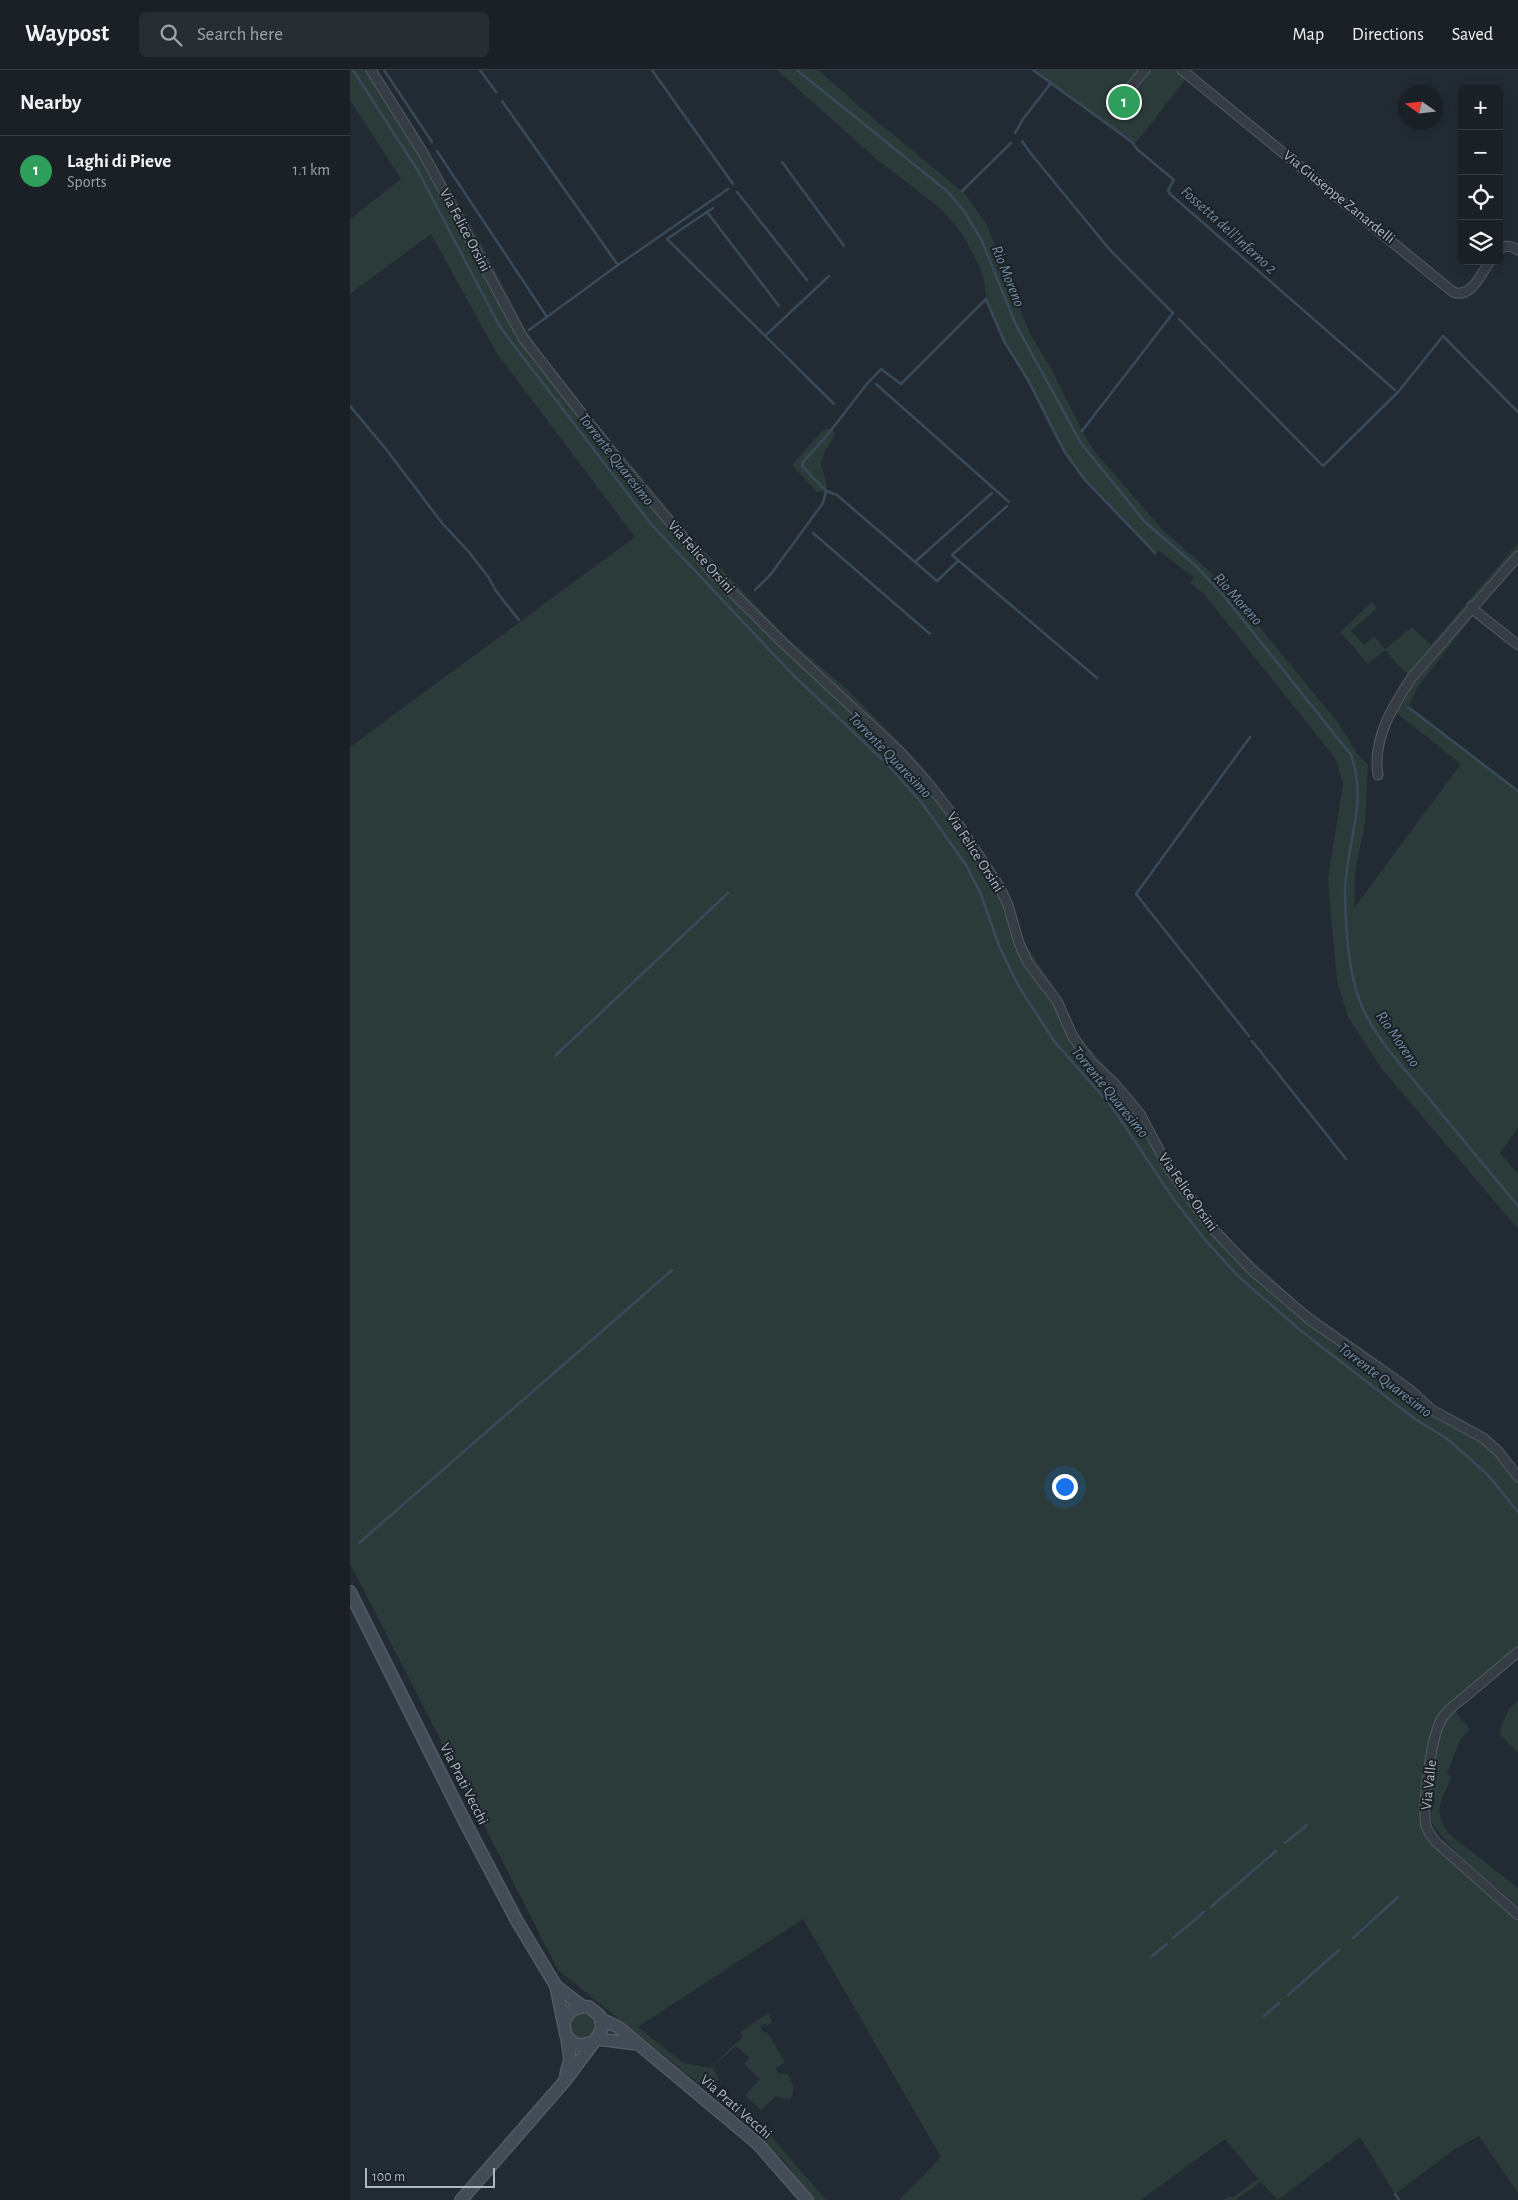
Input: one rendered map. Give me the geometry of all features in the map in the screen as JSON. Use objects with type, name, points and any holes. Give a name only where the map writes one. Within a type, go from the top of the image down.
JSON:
[{"type":"main road","name":"Via Prati Vecchi","points":[[350,1592],[517,1921],[556,1986],[570,2059],[564,2082]]},
{"type":"main road","name":"Via Prati Vecchi","points":[[556,1986],[582,2006],[597,2011],[601,2018],[618,2027],[758,2144],[808,2200]]},
{"type":"main road","points":[[564,2021],[568,2012],[582,2006]]},
{"type":"main road","points":[[461,2200],[564,2082],[596,2040],[602,2029],[601,2018]]},
{"type":"main road","points":[[567,2037],[574,2044],[581,2046],[596,2040],[637,2044]]},
{"type":"street","name":"Via Felice Orsini","points":[[370,70],[423,153],[523,338],[614,456],[710,570],[783,643],[900,752],[937,795],[999,886],[1008,905],[1019,943],[1028,963],[1057,1001],[1073,1036],[1091,1062],[1113,1082],[1140,1114],[1168,1167],[1211,1227],[1253,1271],[1302,1314],[1410,1390],[1432,1410],[1483,1438],[1498,1451],[1518,1477]]},
{"type":"street","points":[[1127,91],[1145,70]]},
{"type":"street","name":"Via Giuseppe Zanardelli","points":[[1182,70],[1453,292],[1462,294],[1468,292],[1487,265]]},
{"type":"street","points":[[1503,248],[1512,246],[1518,250]]},
{"type":"street","points":[[1378,775],[1377,752],[1382,733],[1395,704],[1412,677],[1472,606],[1518,556]]},
{"type":"street","points":[[1472,606],[1476,612],[1518,644]]},
{"type":"street","name":"Via Valle","points":[[1518,1652],[1454,1706],[1439,1724],[1435,1735],[1429,1771],[1425,1814],[1428,1831],[1436,1842],[1518,1915]]},
{"type":"shaded area","points":[[350,70],[377,70],[421,138],[481,243],[524,327],[539,350],[593,419],[693,539],[787,638],[848,690],[923,767],[1006,888],[1024,942],[1060,997],[1073,1026],[1084,1043],[1134,1097],[1179,1172],[1225,1235],[1302,1306],[1401,1376],[1434,1405],[1483,1431],[1503,1449],[1518,1468],[1518,1652],[1454,1706],[1457,1714],[1470,1729],[1461,1738],[1447,1773],[1451,1779],[1441,1800],[1440,1813],[1449,1834],[1518,1888],[1518,1907],[1457,1853],[1437,1830],[1431,1816],[1435,1799],[1427,1794],[1428,1831],[1518,1915],[1518,2193],[1479,2136],[1455,2149],[1395,2194],[1360,2137],[1278,2200],[1261,2182],[1235,2200],[1223,2200],[1233,2197],[1258,2179],[1225,2139],[1140,2200],[899,2200],[941,2157],[803,1919],[638,2027],[683,2063],[710,2068],[742,2037],[740,2032],[768,2013],[772,2022],[767,2026],[765,2023],[760,2027],[764,2033],[767,2032],[785,2062],[776,2068],[778,2074],[788,2074],[794,2090],[789,2100],[776,2096],[761,2110],[745,2096],[760,2079],[744,2064],[750,2058],[736,2046],[712,2067],[719,2080],[715,2082],[715,2088],[707,2090],[558,1970],[350,1563],[350,747],[635,537],[496,352],[431,234],[350,294],[350,219],[401,179],[350,100]]},
{"type":"shaded area","points":[[777,70],[819,70],[861,108],[965,194],[986,223],[1030,334],[1051,368],[1082,431],[1095,452],[1163,530],[1226,586],[1339,724],[1356,752],[1368,765],[1365,821],[1355,874],[1354,908],[1461,764],[1389,707],[1409,675],[1385,650],[1368,664],[1340,632],[1372,602],[1377,608],[1351,631],[1364,645],[1374,636],[1385,649],[1412,627],[1431,645],[1518,543],[1518,565],[1476,612],[1417,688],[1408,707],[1518,791],[1518,1128],[1500,1153],[1518,1174],[1518,1229],[1381,1068],[1348,1017],[1337,980],[1328,878],[1343,784],[1337,763],[1332,754],[1204,594],[1190,583],[1194,578],[1160,551],[1155,553],[1085,480],[1064,451],[1029,382],[998,329],[986,299],[984,279],[963,235],[941,209],[875,158]]},
{"type":"shaded area","points":[[1033,70],[1193,70],[1134,145]]},
{"type":"shaded area","points":[[831,428],[835,435],[821,464],[826,482],[826,491],[817,492],[792,465],[822,431]]},
{"type":"shaded area","points":[[1518,1700],[1518,1753],[1499,1733],[1508,1710]]},
{"type":"shaded area","points":[[583,2013],[592,2017],[596,2026],[592,2035],[583,2039],[574,2035],[570,2026],[574,2017]]},
{"type":"shaded area","points":[[726,2095],[762,2126],[826,2200],[813,2200],[785,2162],[722,2101]]},
{"type":"waterway","name":"Torrente Quaresimo","points":[[353,70],[417,169],[500,327],[651,524],[794,676],[887,764],[922,803],[966,865],[980,892],[1000,948],[1018,985],[1054,1041],[1112,1107],[1175,1201],[1206,1241],[1238,1276],[1300,1330],[1415,1419],[1446,1438],[1468,1457],[1488,1475],[1518,1512]]},
{"type":"waterway","points":[[384,70],[432,142]]},
{"type":"waterway","points":[[480,70],[496,92]]},
{"type":"waterway","points":[[652,70],[733,184]]},
{"type":"waterway","name":"Rio Moreno","points":[[797,70],[948,192],[964,211],[982,241],[1016,325],[1081,443],[1145,522],[1196,566],[1224,596],[1351,755],[1358,791],[1346,879],[1345,910],[1350,964],[1360,1002],[1372,1026],[1387,1048],[1518,1206]]},
{"type":"waterway","name":"Fossetta dell'Inferno 2","points":[[1033,70],[1132,142],[1137,149],[1174,180],[1168,190],[1170,194],[1395,390]]},
{"type":"waterway","points":[[1015,133],[1023,119],[1051,83]]},
{"type":"waterway","points":[[502,101],[618,265],[728,189]]},
{"type":"waterway","points":[[1022,141],[1110,250],[1173,313],[1082,431]]},
{"type":"waterway","points":[[962,191],[1011,143]]},
{"type":"waterway","points":[[437,151],[547,317]]},
{"type":"waterway","points":[[782,162],[844,246]]},
{"type":"waterway","points":[[737,192],[807,280]]},
{"type":"waterway","points":[[713,208],[667,239],[834,404]]},
{"type":"waterway","points":[[707,212],[779,306]]},
{"type":"waterway","points":[[529,330],[618,265]]},
{"type":"waterway","points":[[765,336],[829,276]]},
{"type":"waterway","points":[[755,590],[771,574],[823,503],[826,491],[802,466],[803,462],[881,369],[901,384],[986,299],[1004,341],[1029,382],[1064,451],[1085,480],[1155,553]]},
{"type":"waterway","points":[[1179,319],[1323,466],[1398,392],[1443,336],[1518,412]]},
{"type":"waterway","points":[[876,384],[1009,502]]},
{"type":"waterway","points":[[350,406],[386,449],[442,523],[469,552],[519,620]]},
{"type":"waterway","points":[[826,491],[837,495],[937,581],[958,561]]},
{"type":"waterway","points":[[915,562],[992,493]]},
{"type":"waterway","points":[[1007,506],[952,555],[1097,678]]},
{"type":"waterway","points":[[813,533],[930,634]]},
{"type":"waterway","points":[[1408,707],[1518,791]]},
{"type":"waterway","points":[[1249,1036],[1136,894],[1250,737]]},
{"type":"waterway","points":[[555,1056],[728,893]]},
{"type":"waterway","points":[[1252,1041],[1346,1159]]},
{"type":"waterway","points":[[359,1543],[672,1270]]},
{"type":"waterway","points":[[1285,1843],[1307,1825]]},
{"type":"waterway","points":[[1211,1907],[1276,1851]]},
{"type":"waterway","points":[[1353,1938],[1398,1897]]},
{"type":"waterway","points":[[1173,1938],[1204,1912]]},
{"type":"waterway","points":[[1151,1957],[1167,1944]]},
{"type":"waterway","points":[[1288,1995],[1339,1950]]},
{"type":"waterway","points":[[1264,2016],[1279,2003]]},
{"type":"waterway","points":[[1395,2194],[1399,2200]]},
{"type":"place","name":"Laghi di Pieve","points":[[1124,102]]}]
